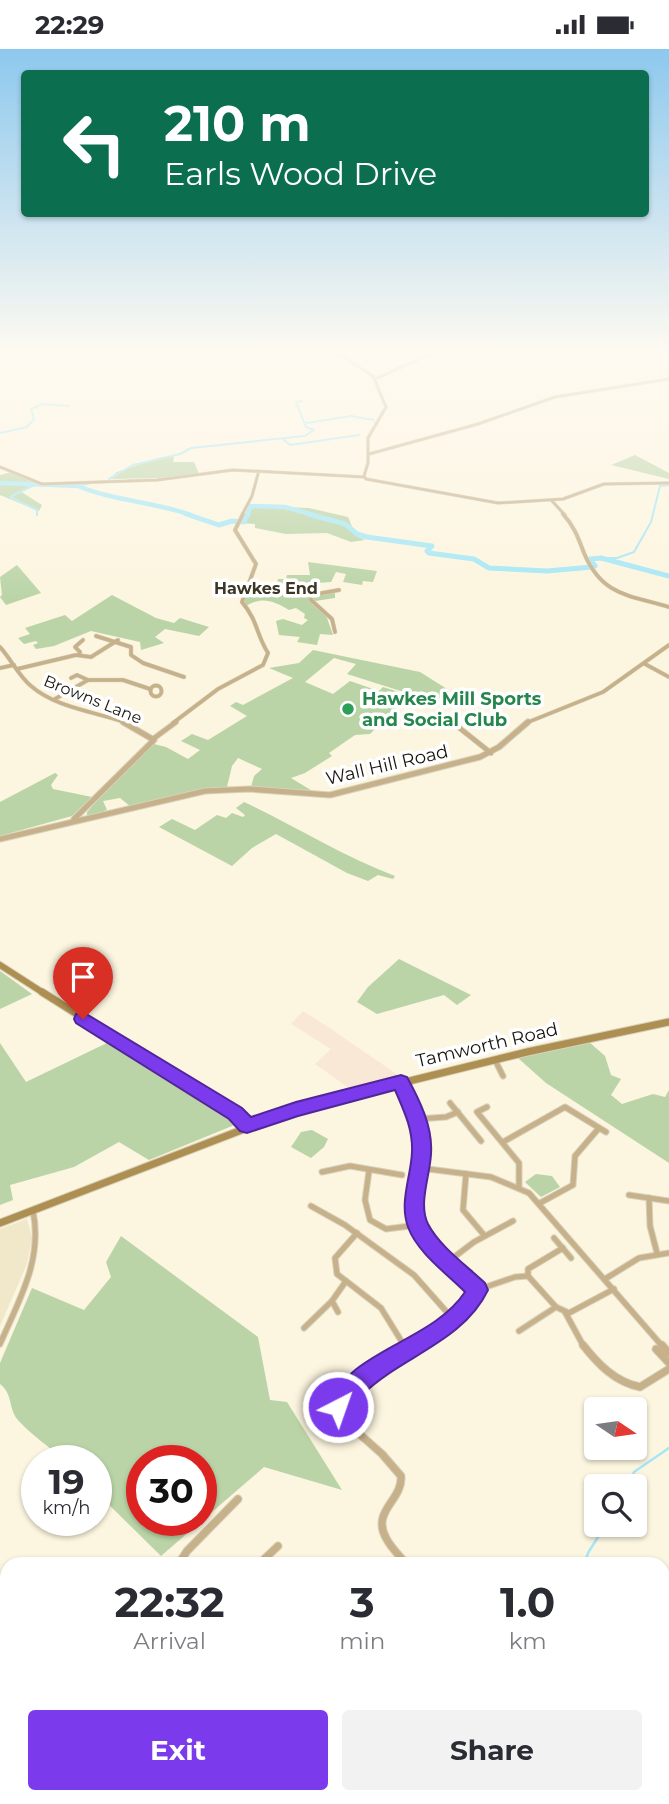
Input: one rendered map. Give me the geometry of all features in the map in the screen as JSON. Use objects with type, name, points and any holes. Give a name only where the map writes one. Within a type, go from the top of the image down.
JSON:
[{"type":"main road","points":[[0,965],[137,1054],[236,1114],[247,1126]]},
{"type":"main road","name":"Tamworth Road","points":[[0,1223],[296,1109],[495,1060],[669,1022]]},
{"type":"street","points":[[364,475],[369,464],[367,443],[369,436]]},
{"type":"street","points":[[369,454],[435,436]]},
{"type":"street","points":[[0,467],[13,471],[21,478],[43,484],[157,480],[233,470],[253,474],[364,475],[385,484],[423,488],[493,502],[552,501],[570,498],[591,487],[604,484],[669,483]]},
{"type":"street","points":[[74,819],[153,739],[215,691],[263,665],[267,660],[268,653],[261,642],[255,619],[242,602],[256,564],[236,533],[238,521],[252,496],[253,474]]},
{"type":"street","points":[[552,501],[575,527],[585,555],[603,585],[614,591],[669,607]]},
{"type":"street","points":[[249,583],[293,589],[311,595],[339,590]]},
{"type":"street","points":[[311,595],[311,600],[332,619],[335,632]]},
{"type":"street","points":[[96,635],[131,647],[131,655],[143,663],[183,677],[174,682]]},
{"type":"street","points":[[79,655],[80,652],[75,647],[83,640]]},
{"type":"street","points":[[0,668],[79,655],[92,656],[116,641]]},
{"type":"street","name":"Wall Hill Road","points":[[0,839],[55,827],[74,819],[87,820],[205,791],[249,789],[330,795],[491,753],[530,720],[591,699],[669,645]]},
{"type":"street","name":"Browns Lane","points":[[0,647],[31,686],[55,699],[132,725],[153,739]]},
{"type":"street","points":[[645,664],[669,677]]},
{"type":"street","points":[[71,678],[77,675],[97,682],[123,680],[150,689]]},
{"type":"street","points":[[55,699],[89,680]]},
{"type":"street","points":[[449,719],[491,753]]},
{"type":"street","points":[[495,1060],[503,1076]]},
{"type":"street","points":[[401,1082],[418,1119],[421,1148],[414,1205],[418,1226],[432,1245],[477,1290]]},
{"type":"street","points":[[450,1103],[481,1140]]},
{"type":"street","points":[[487,1107],[477,1112],[519,1163],[519,1186]]},
{"type":"street","points":[[503,1142],[550,1118],[562,1107],[606,1132]]},
{"type":"street","points":[[418,1119],[446,1117],[458,1112]]},
{"type":"street","points":[[540,1203],[573,1185],[575,1156],[599,1128]]},
{"type":"street","points":[[322,1172],[336,1167],[402,1175]]},
{"type":"street","points":[[420,1168],[498,1179],[519,1186],[540,1203],[669,1353]]},
{"type":"street","points":[[369,1171],[363,1205],[367,1218],[377,1225],[396,1229],[418,1226]]},
{"type":"street","points":[[466,1174],[463,1210],[485,1236]]},
{"type":"street","points":[[629,1195],[669,1201]]},
{"type":"street","points":[[649,1198],[650,1226],[657,1253]]},
{"type":"street","points":[[311,1206],[357,1233],[414,1275],[453,1319]]},
{"type":"street","points":[[0,1344],[36,1256],[39,1233],[33,1210]]},
{"type":"street","points":[[449,1261],[461,1249],[513,1221]]},
{"type":"street","points":[[357,1233],[335,1258],[337,1274],[382,1308],[406,1348]]},
{"type":"street","points":[[554,1238],[571,1258]]},
{"type":"street","points":[[563,1248],[528,1269],[528,1276],[556,1307],[573,1313],[614,1289]]},
{"type":"street","points":[[605,1279],[632,1261],[657,1253],[669,1253]]},
{"type":"street","points":[[401,1557],[384,1536],[381,1522],[383,1509],[401,1485],[401,1476],[393,1465],[338,1415],[340,1401],[373,1369],[406,1348],[423,1341],[453,1319],[465,1309],[477,1290],[495,1286],[515,1275],[528,1276]]},
{"type":"street","points":[[303,1328],[332,1301],[346,1281]]},
{"type":"street","points":[[332,1301],[333,1307],[338,1311]]},
{"type":"street","points":[[519,1331],[556,1307]]},
{"type":"street","points":[[565,1312],[569,1325],[617,1380],[640,1387],[669,1369]]},
{"type":"street","points":[[656,1349],[669,1363]]},
{"type":"street","points":[[183,1557],[238,1499]]},
{"type":"street","points":[[266,1557],[278,1546]]},
{"type":"shaded area","points":[[303,1011],[401,1077],[349,1088],[315,1064],[331,1049],[291,1024]]},
{"type":"shaded area","points":[[27,1219],[32,1238],[27,1264],[0,1326],[0,1229]]},
{"type":"green space","points":[[635,455],[669,473],[669,479],[611,465]]},
{"type":"green space","points":[[162,457],[174,457],[173,462],[194,462],[199,474],[109,479],[117,472]]},
{"type":"green space","points":[[12,472],[38,485],[20,491],[42,505],[39,511],[0,495],[0,475]]},
{"type":"green space","points":[[251,506],[309,508],[348,517],[356,536],[365,540],[351,542],[327,533],[286,534],[255,528],[255,524],[240,523]]},
{"type":"green space","points":[[308,562],[377,571],[373,582],[363,581],[362,585],[343,582],[346,574],[336,572],[331,582],[276,586],[278,579],[286,579],[287,575],[310,575]]},
{"type":"green space","points":[[17,565],[41,593],[6,605],[0,597],[0,577]]},
{"type":"green space","points":[[253,585],[293,589],[306,595],[335,592],[335,598],[315,601],[312,604],[326,615],[333,635],[320,634],[317,645],[297,642],[300,637],[279,635],[276,621],[283,619],[302,625],[308,620],[304,618],[305,614],[296,608],[289,610],[268,601],[257,601],[246,606],[244,598]]},
{"type":"green space","points":[[112,595],[156,618],[174,623],[180,618],[209,627],[199,636],[165,629],[155,637],[164,643],[141,650],[140,642],[91,631],[54,646],[36,649],[33,645],[38,643],[36,641],[24,644],[18,638],[30,634],[25,628],[65,615],[72,621]]},
{"type":"green space","points":[[313,650],[420,672],[447,689],[447,694],[435,700],[426,699],[347,674],[356,664],[334,658],[305,682],[333,694],[350,681],[376,690],[371,695],[374,696],[383,687],[399,692],[391,701],[403,701],[370,734],[355,735],[329,753],[332,756],[305,773],[291,778],[314,792],[251,787],[254,776],[262,769],[238,758],[232,766],[227,787],[197,790],[131,807],[120,798],[103,801],[107,810],[104,811],[105,814],[87,818],[87,812],[122,772],[154,744],[188,759],[200,750],[181,741],[192,734],[208,740],[247,716],[230,706],[236,702],[243,705],[293,678],[269,668],[299,663]]},
{"type":"green space","points":[[55,773],[58,775],[51,785],[53,789],[92,797],[72,816],[0,836],[0,802]]},
{"type":"green space","points":[[244,802],[395,876],[393,879],[378,875],[368,881],[347,873],[276,834],[252,848],[232,866],[159,827],[172,819],[195,830],[217,815],[226,818],[232,813],[243,817],[245,815],[236,808]]},
{"type":"green space","points":[[399,959],[471,995],[457,1005],[444,995],[377,1014],[357,1002],[368,987]]},
{"type":"green space","points":[[0,971],[32,994],[0,1009]]},
{"type":"green space","points":[[111,1041],[233,1116],[237,1124],[149,1160],[119,1142],[74,1167],[10,1185],[13,1200],[0,1205],[0,1043],[26,1082]]},
{"type":"green space","points":[[589,1042],[605,1056],[611,1075],[621,1079],[611,1095],[622,1104],[653,1094],[665,1097],[669,1090],[669,1163],[546,1083],[518,1058]]},
{"type":"green space","points":[[312,1130],[328,1139],[324,1147],[311,1158],[291,1147],[301,1132]]},
{"type":"green space","points":[[536,1174],[552,1176],[560,1187],[541,1197],[525,1182]]},
{"type":"green space","points":[[121,1236],[258,1337],[270,1400],[287,1402],[342,1490],[264,1467],[217,1508],[217,1445],[126,1445],[126,1522],[112,1508],[112,1445],[46,1445],[17,1419],[7,1392],[0,1384],[0,1363],[32,1288],[84,1310],[111,1277],[106,1262]]},
{"type":"green space","points":[[141,1536],[184,1536],[161,1556]]},
{"type":"waterway","points":[[109,479],[133,465],[180,454],[191,448],[305,436]]},
{"type":"waterway","points":[[283,439],[290,445],[353,436]]},
{"type":"waterway","points":[[0,483],[78,486],[191,515]]},
{"type":"waterway","points":[[78,486],[91,483]]},
{"type":"waterway","points":[[601,558],[617,558],[634,552],[651,522],[660,486],[669,485]]},
{"type":"waterway","points":[[32,486],[10,497],[37,510],[37,515]]},
{"type":"waterway","points":[[247,515],[251,506],[285,507],[314,515]]},
{"type":"waterway","points":[[186,514],[219,525],[232,521],[244,522],[248,514]]},
{"type":"waterway","points":[[308,514],[345,524],[357,534],[367,537],[432,546],[427,551],[429,553],[474,559],[489,568],[547,571],[592,567]]},
{"type":"waterway","points":[[595,566],[590,559],[601,558],[669,576]]},
{"type":"waterway","points":[[633,1474],[669,1448]]},
{"type":"waterway","points":[[587,1557],[598,1537]]},
{"type":"place","name":"Hawkes Mill Sports and Social Club","points":[[348,709]]},
{"type":"district","name":"Hawkes End","points":[[266,588]]},
{"type":"route","points":[[83,1019],[236,1114],[247,1126],[296,1109],[401,1082],[418,1119],[420,1134],[422,1152],[414,1205],[418,1226],[432,1245],[473,1283],[477,1290],[465,1309],[434,1334],[386,1359],[373,1369],[340,1401],[338,1407]]}]
